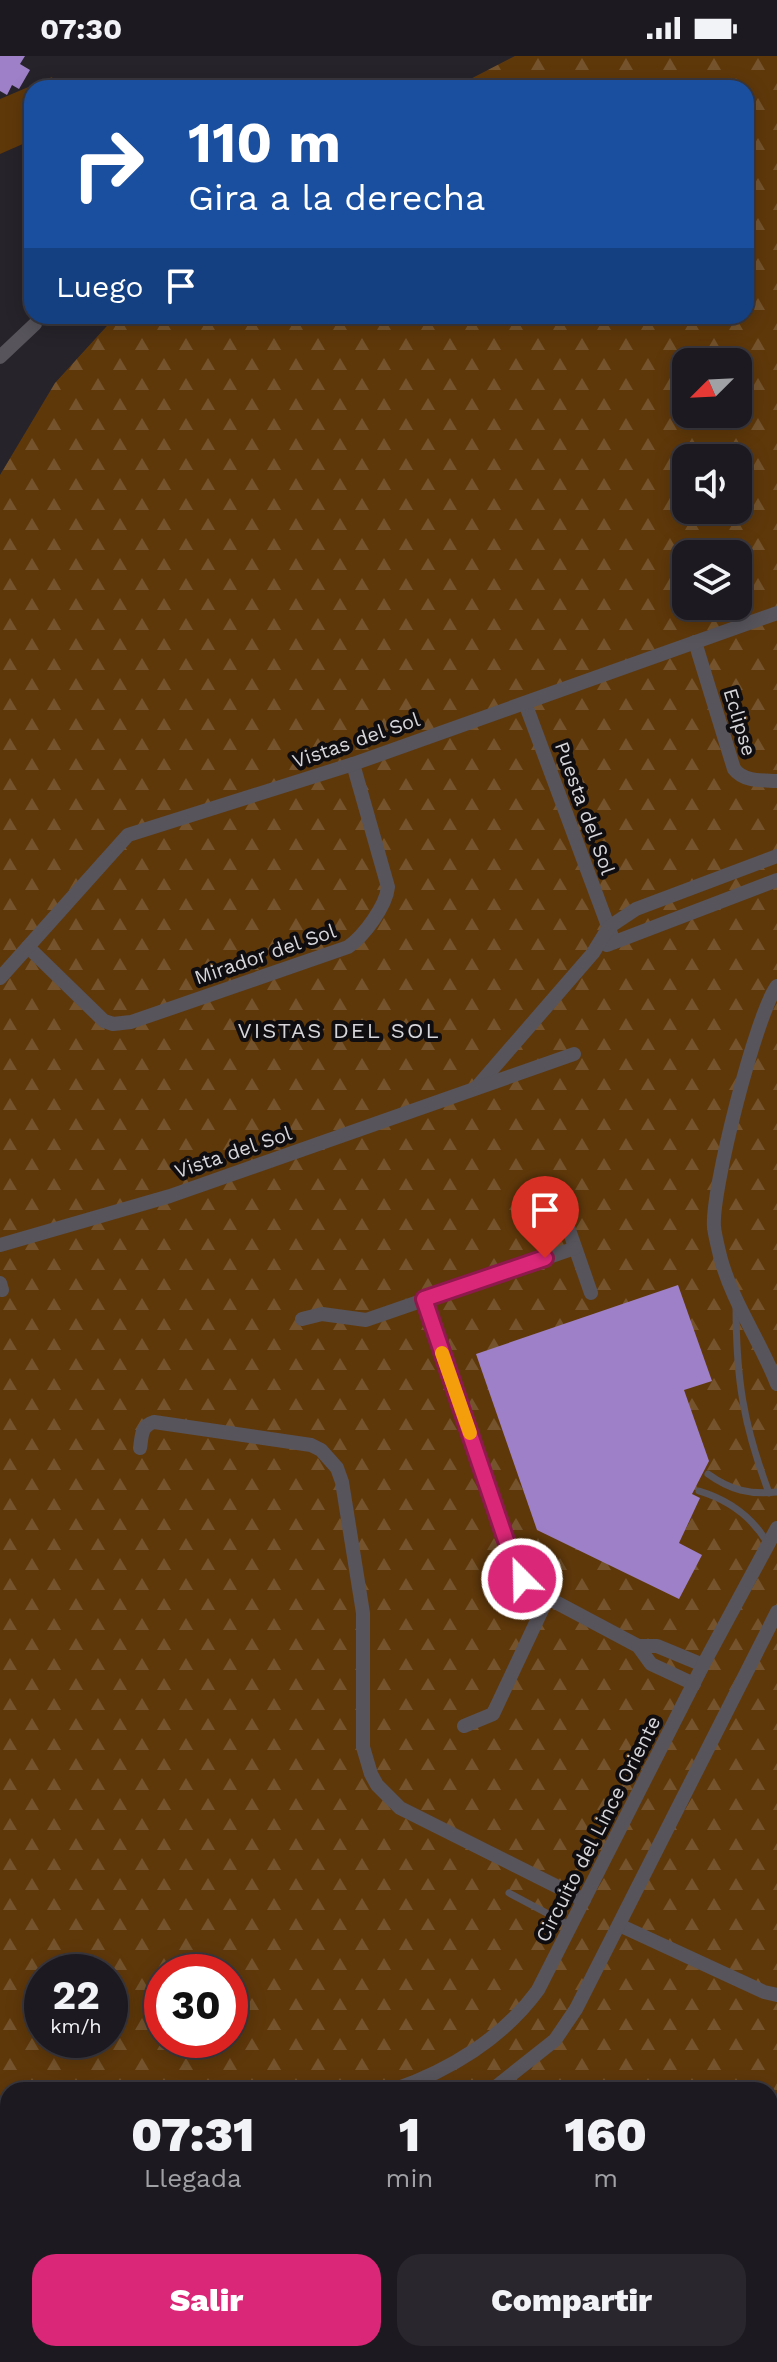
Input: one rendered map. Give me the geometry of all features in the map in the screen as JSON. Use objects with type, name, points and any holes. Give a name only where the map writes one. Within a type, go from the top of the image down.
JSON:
[{"type":"street","points":[[0,357],[35,324]]},
{"type":"street","name":"Vistas del Sol","points":[[0,978],[128,835],[353,764],[777,613]]},
{"type":"street","name":"Eclipse","points":[[695,642],[734,769],[748,779],[777,781]]},
{"type":"street","name":"Puesta del Sol","points":[[525,703],[614,942]]},
{"type":"street","name":"Mirador del Sol","points":[[28,947],[96,1015],[113,1024],[131,1022],[348,947],[359,938],[386,899],[388,887],[353,764]]},
{"type":"street","points":[[609,927],[636,909],[777,856]]},
{"type":"street","points":[[614,942],[777,880]]},
{"type":"street","name":"Vista del Sol","points":[[476,1088],[593,953],[609,927]]},
{"type":"street","name":"Vista del Sol","points":[[593,953],[614,942]]},
{"type":"street","points":[[777,986],[759,1022],[719,1180],[714,1225],[720,1257],[736,1303],[764,1351],[777,1384]]},
{"type":"street","name":"Vista del Sol","points":[[0,1245],[170,1196],[574,1054]]},
{"type":"street","points":[[560,1204],[591,1293]]},
{"type":"street","points":[[302,1319],[322,1314],[366,1320],[575,1248]]},
{"type":"street","points":[[424,1299],[513,1561],[522,1579],[531,1589],[638,1646],[651,1664],[694,1684]]},
{"type":"street","points":[[140,1448],[143,1430],[147,1424],[154,1422],[296,1441],[321,1450],[331,1458],[342,1482],[363,1613],[363,1747],[377,1785],[400,1808],[584,1900]]},
{"type":"street","name":"Circuito del Lince Oriente","points":[[416,2082],[467,2055],[522,2013],[538,1990],[703,1665],[777,1528]]},
{"type":"street","points":[[464,1726],[493,1714],[548,1597]]},
{"type":"street","points":[[502,2082],[555,2040],[576,2009],[777,1612]]},
{"type":"street","points":[[638,1646],[657,1646],[703,1665]]},
{"type":"street","points":[[619,1925],[764,1992],[777,1995]]},
{"type":"lane","points":[[708,1474],[734,1489],[773,1492],[752,1447],[740,1399],[736,1303]]},
{"type":"lane","points":[[699,1491],[737,1508],[768,1544]]},
{"type":"lane","points":[[509,1893],[571,1926]]},
{"type":"green space","points":[[515,56],[777,56],[777,2082],[0,2082],[0,475],[55,383],[109,324],[754,324],[754,80],[468,80]]},
{"type":"green space","points":[[24,89],[24,144],[0,154],[0,99]]},
{"type":"building","points":[[0,56],[25,56],[20,64],[30,70],[19,89],[12,85],[7,95],[0,91]]},
{"type":"building","points":[[678,1285],[712,1381],[684,1390],[709,1461],[692,1494],[700,1498],[679,1543],[702,1555],[679,1599],[537,1530],[476,1354]]},
{"type":"slow traffic","points":[[442,1353],[470,1433]]},
{"type":"district","name":"VISTAS DEL SOL","points":[[339,1030]]},
{"type":"route","points":[[522,1579],[513,1561],[424,1299],[545,1258]]}]
